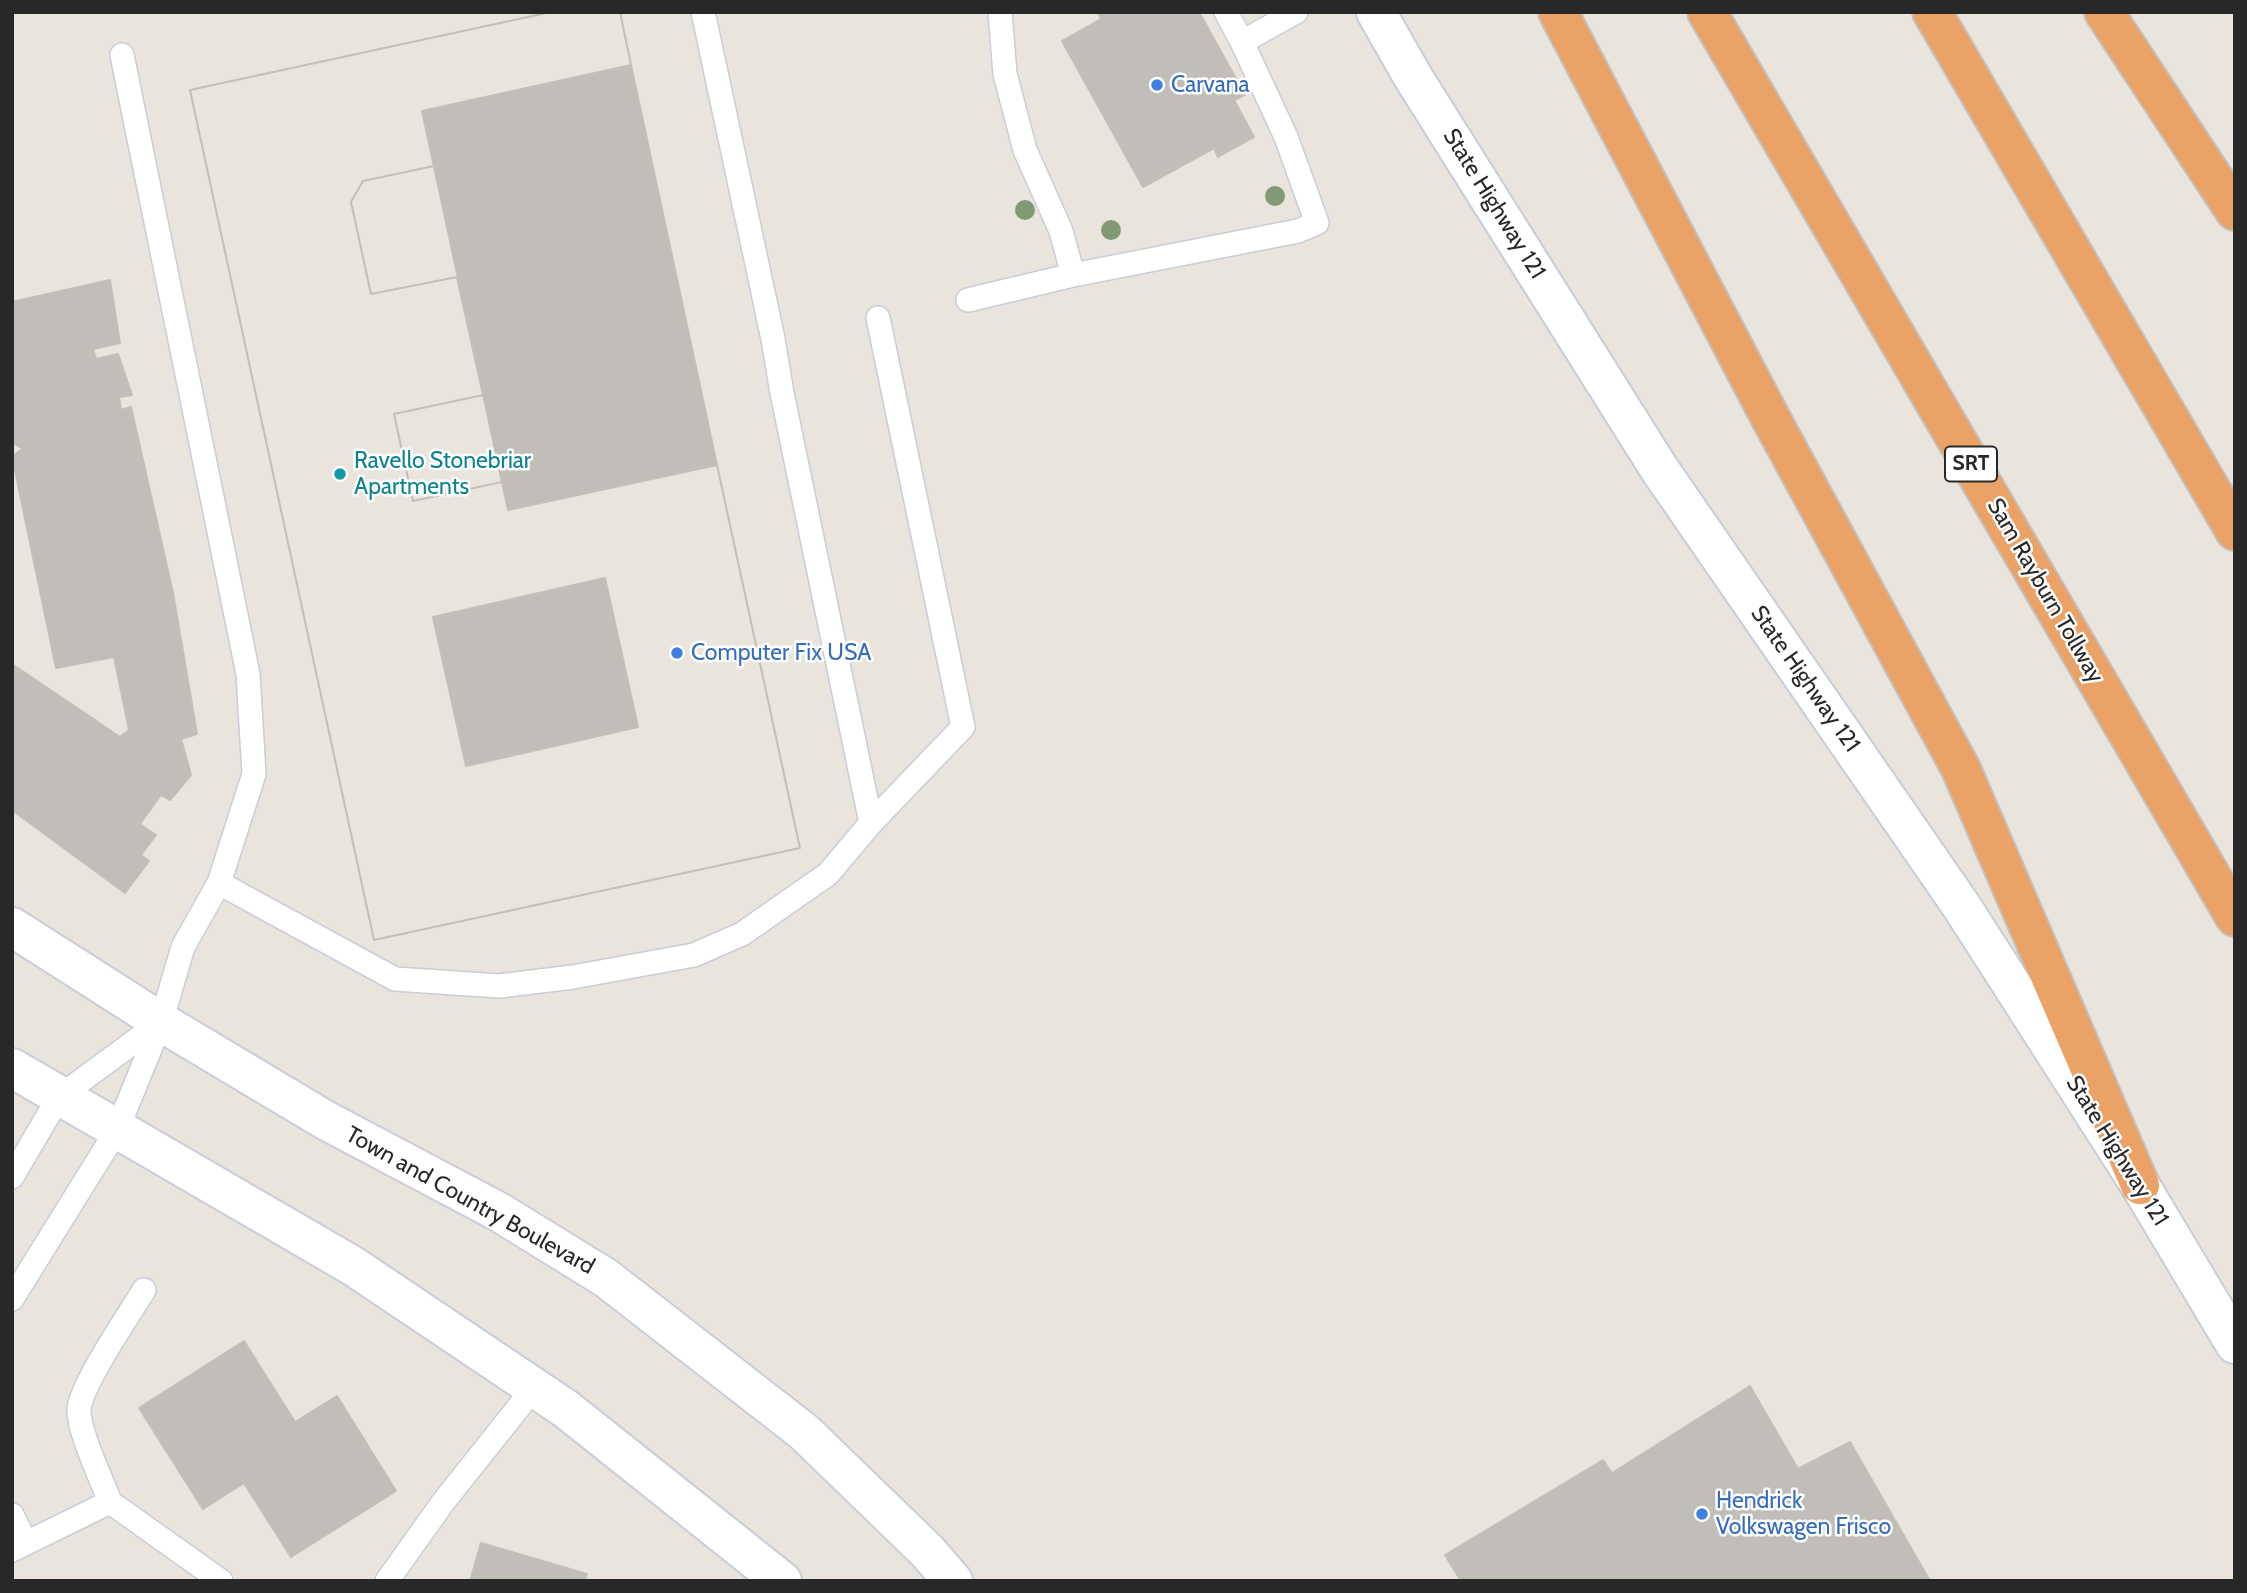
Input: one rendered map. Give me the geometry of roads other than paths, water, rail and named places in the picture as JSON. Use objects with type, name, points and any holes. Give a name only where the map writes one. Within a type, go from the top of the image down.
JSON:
[{"type":"highway","points":[[1558,12],[1770,417],[1961,769],[2140,1185]]},
{"type":"highway","name":"Sam Rayburn Tollway","points":[[1707,12],[2235,917]]},
{"type":"highway","points":[[1932,12],[2235,531]]},
{"type":"highway","points":[[2104,12],[2235,211]]},
{"type":"main road","name":"State Highway 121","points":[[1376,12],[1413,77],[1660,470],[1962,906],[2140,1185],[2235,1344]]},
{"type":"main road","name":"Town and Country Boulevard","points":[[12,928],[161,1022],[325,1119],[499,1212],[606,1278],[804,1433],[927,1551],[953,1581]]},
{"type":"main road","points":[[12,1068],[353,1266],[566,1409],[782,1581]]},
{"type":"lane","points":[[703,12],[871,823]]},
{"type":"lane","points":[[1000,12],[1005,74],[1025,150],[1061,231],[1073,275]]},
{"type":"lane","points":[[968,300],[1073,275],[1298,231],[1317,223],[1286,137],[1226,12]]},
{"type":"lane","points":[[1242,42],[1296,12]]},
{"type":"lane","points":[[12,1299],[117,1130],[161,1022],[183,947],[219,883],[254,774],[248,674],[122,55]]},
{"type":"lane","points":[[219,883],[396,979],[499,986],[695,955],[742,934],[828,874],[871,823],[963,727],[878,318]]},
{"type":"lane","points":[[12,1177],[60,1097],[161,1022]]},
{"type":"lane","points":[[144,1290],[84,1391],[79,1410],[84,1434],[110,1502],[221,1581]]},
{"type":"lane","points":[[387,1581],[444,1501],[534,1388]]},
{"type":"lane","points":[[12,1516],[19,1546],[110,1502]]},
{"type":"place","name":"Carvana","points":[[1157,85]]},
{"type":"place","name":"Ravello Stonebriar Apartments","points":[[340,474]]},
{"type":"place","name":"Computer Fix USA","points":[[677,653]]},
{"type":"place","name":"Hendrick Volkswagen Frisco","points":[[1702,1514]]}]
